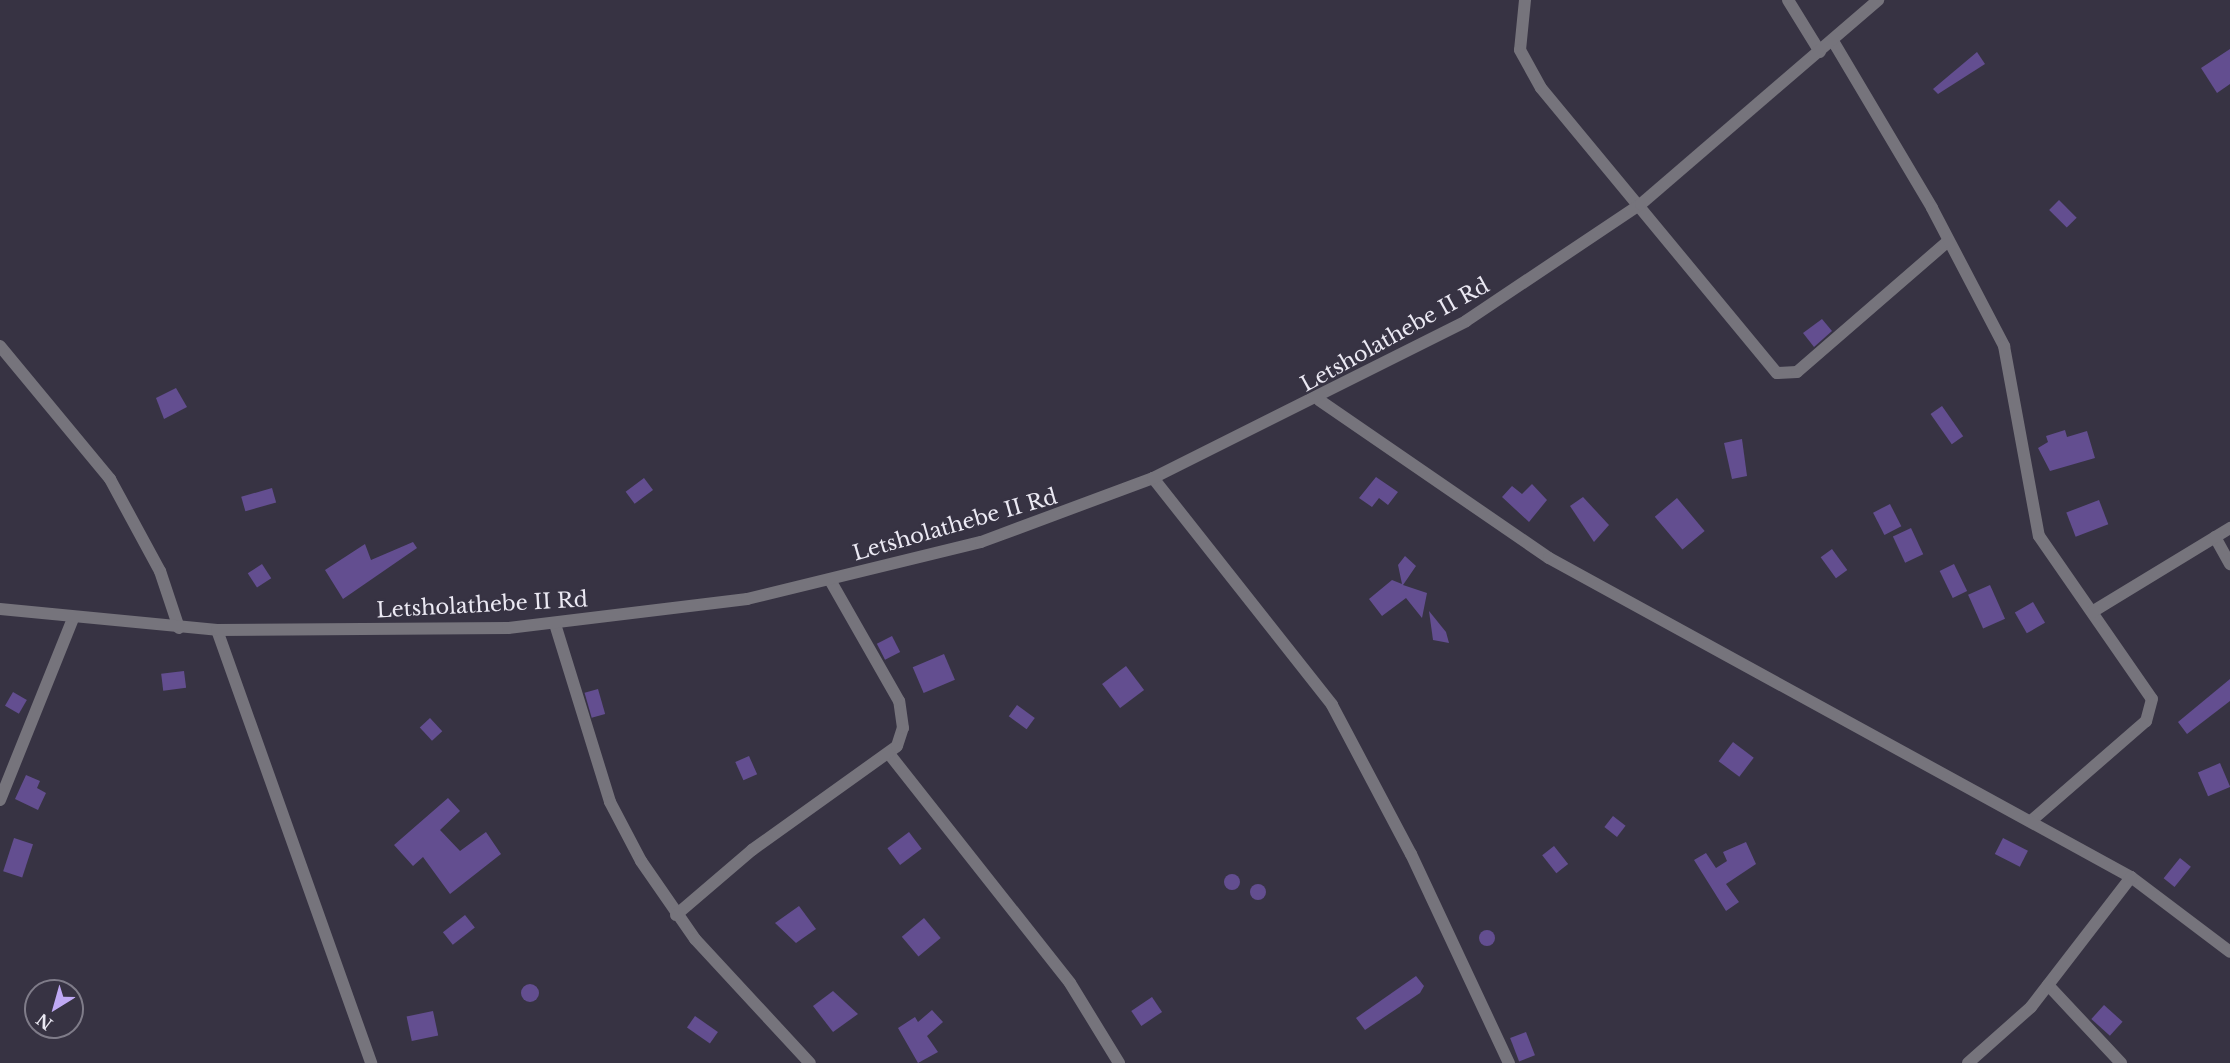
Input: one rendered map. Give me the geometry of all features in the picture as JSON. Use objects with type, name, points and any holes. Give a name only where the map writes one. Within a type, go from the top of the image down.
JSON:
[{"type":"street","points":[[1525,0],[1518,32],[1528,67],[1641,204],[1771,369],[1784,375],[1797,372],[1948,241]]},
{"type":"street","points":[[1788,0],[1820,52]]},
{"type":"street","name":"Letsholathebe II Rd","points":[[0,609],[73,618],[217,630],[555,624],[747,599],[981,542],[1153,478],[1318,400],[1466,321],[1641,204],[1878,0]]},
{"type":"street","points":[[1833,41],[1948,241],[2004,346],[2039,536],[2152,699],[2151,716],[2032,820]]},
{"type":"street","points":[[0,346],[110,479],[160,571],[179,628]]},
{"type":"street","points":[[1318,400],[1549,558],[2032,820],[2131,877],[2230,952]]},
{"type":"street","points":[[1153,478],[1332,705],[1411,854],[1509,1063]]},
{"type":"street","points":[[2092,612],[2230,528]]},
{"type":"street","points":[[2215,537],[2230,564]]},
{"type":"street","points":[[676,915],[752,849],[891,755],[903,728],[899,701],[830,580]]},
{"type":"street","points":[[0,800],[73,618]]},
{"type":"street","points":[[555,624],[610,802],[676,915],[810,1063]]},
{"type":"street","points":[[217,630],[370,1063]]},
{"type":"street","points":[[891,755],[1070,983],[1119,1063]]},
{"type":"street","points":[[1968,1063],[2048,986],[2131,877]]},
{"type":"street","points":[[2048,986],[2121,1063]]},
{"type":"building","points":[[2230,49],[2230,84],[2217,93],[2201,68]]},
{"type":"building","points":[[1977,52],[1985,64],[1938,94],[1933,89]]},
{"type":"building","points":[[2059,200],[2077,218],[2067,228],[2049,210]]},
{"type":"building","points":[[1822,319],[1832,331],[1814,347],[1803,333]]},
{"type":"building","points":[[176,388],[187,407],[164,419],[156,398]]},
{"type":"building","points":[[1942,406],[1963,436],[1952,444],[1931,414]]},
{"type":"building","points":[[2065,430],[2067,437],[2087,431],[2095,458],[2050,471],[2038,448],[2048,442],[2046,436]]},
{"type":"building","points":[[1742,439],[1747,476],[1732,479],[1724,443]]},
{"type":"building","points":[[1376,477],[1398,492],[1388,505],[1379,498],[1372,507],[1359,498]]},
{"type":"building","points":[[644,478],[653,490],[635,504],[626,492]]},
{"type":"building","points":[[1532,484],[1547,500],[1529,522],[1502,497],[1512,486],[1522,494]]},
{"type":"building","points":[[272,488],[276,502],[245,511],[241,497]]},
{"type":"building","points":[[1583,497],[1609,525],[1594,542],[1570,506]]},
{"type":"building","points":[[1677,498],[1705,531],[1682,550],[1655,517]]},
{"type":"building","points":[[2099,500],[2108,524],[2076,537],[2066,513]]},
{"type":"building","points":[[1890,504],[1901,526],[1884,535],[1873,513]]},
{"type":"building","points":[[1911,528],[1923,554],[1905,563],[1893,536]]},
{"type":"building","points":[[413,542],[417,548],[343,599],[325,570],[365,544],[371,560]]},
{"type":"building","points":[[1832,549],[1847,570],[1836,578],[1821,557]]},
{"type":"building","points":[[1405,556],[1416,566],[1403,585],[1427,593],[1422,618],[1406,598],[1382,616],[1369,599],[1392,580],[1402,584],[1398,565]]},
{"type":"building","points":[[262,564],[271,578],[257,588],[248,573]]},
{"type":"building","points":[[1954,564],[1967,591],[1953,598],[1940,571]]},
{"type":"building","points":[[1990,585],[2005,619],[1983,629],[1968,595]]},
{"type":"building","points":[[2033,602],[2045,623],[2027,633],[2015,612]]},
{"type":"building","points":[[1429,611],[1446,632],[1449,643],[1433,640]]},
{"type":"building","points":[[892,636],[900,652],[885,660],[877,644]]},
{"type":"building","points":[[944,654],[955,680],[924,693],[913,667]]},
{"type":"building","points":[[1126,666],[1144,690],[1120,708],[1102,684]]},
{"type":"building","points":[[184,671],[186,688],[163,691],[161,674]]},
{"type":"building","points":[[2230,679],[2230,701],[2187,734],[2178,722]]},
{"type":"building","points":[[598,689],[605,714],[592,718],[585,693]]},
{"type":"building","points":[[13,692],[27,700],[19,714],[5,706]]},
{"type":"building","points":[[1017,705],[1035,718],[1027,729],[1009,716]]},
{"type":"building","points":[[430,718],[442,731],[432,741],[420,728]]},
{"type":"building","points":[[1733,742],[1754,758],[1739,777],[1719,761]]},
{"type":"building","points":[[749,756],[757,774],[743,780],[735,762]]},
{"type":"building","points":[[2220,763],[2230,787],[2208,796],[2198,772]]},
{"type":"building","points":[[26,775],[40,781],[37,788],[46,793],[38,810],[15,799]]},
{"type":"building","points":[[448,798],[460,811],[440,830],[460,851],[486,832],[501,854],[450,894],[423,857],[413,866],[394,845]]},
{"type":"building","points":[[1613,816],[1626,826],[1617,837],[1604,827]]},
{"type":"building","points":[[909,832],[922,849],[900,865],[887,848]]},
{"type":"building","points":[[14,838],[33,844],[22,877],[3,871]]},
{"type":"building","points":[[2003,838],[2028,851],[2020,867],[1995,854]]},
{"type":"building","points":[[1746,842],[1756,864],[1726,884],[1739,902],[1726,911],[1694,860],[1706,853],[1716,868],[1727,861],[1723,852]]},
{"type":"building","points":[[1554,846],[1568,864],[1556,873],[1542,855]]},
{"type":"building","points":[[2180,858],[2191,867],[2175,887],[2164,878]]},
{"type":"building","points":[[1232,874],[1238,876],[1240,882],[1238,888],[1232,890],[1226,888],[1224,882],[1226,876]]},
{"type":"building","points":[[1255,884],[1261,884],[1266,892],[1264,898],[1255,900],[1250,895],[1250,889]]},
{"type":"building","points":[[799,906],[816,929],[796,943],[775,923]]},
{"type":"building","points":[[465,915],[475,928],[453,945],[443,932]]},
{"type":"building","points":[[924,918],[941,938],[918,957],[902,937]]},
{"type":"building","points":[[1484,930],[1490,930],[1495,938],[1493,944],[1484,946],[1479,941],[1479,935]]},
{"type":"building","points":[[1416,976],[1424,986],[1420,993],[1365,1030],[1356,1018]]},
{"type":"building","points":[[530,984],[536,987],[539,993],[536,999],[530,1002],[524,999],[521,993],[524,987]]},
{"type":"building","points":[[833,991],[858,1014],[833,1032],[813,1006]]},
{"type":"building","points":[[1152,997],[1162,1012],[1141,1026],[1131,1011]]},
{"type":"building","points":[[2104,1005],[2123,1022],[2110,1036],[2091,1019]]},
{"type":"building","points":[[932,1010],[943,1022],[927,1036],[938,1052],[918,1063],[898,1028],[915,1017],[918,1022]]},
{"type":"building","points":[[433,1011],[438,1035],[412,1041],[407,1017]]},
{"type":"building","points":[[695,1016],[718,1032],[710,1044],[687,1027]]},
{"type":"building","points":[[1526,1032],[1535,1055],[1519,1061],[1510,1038]]}]
